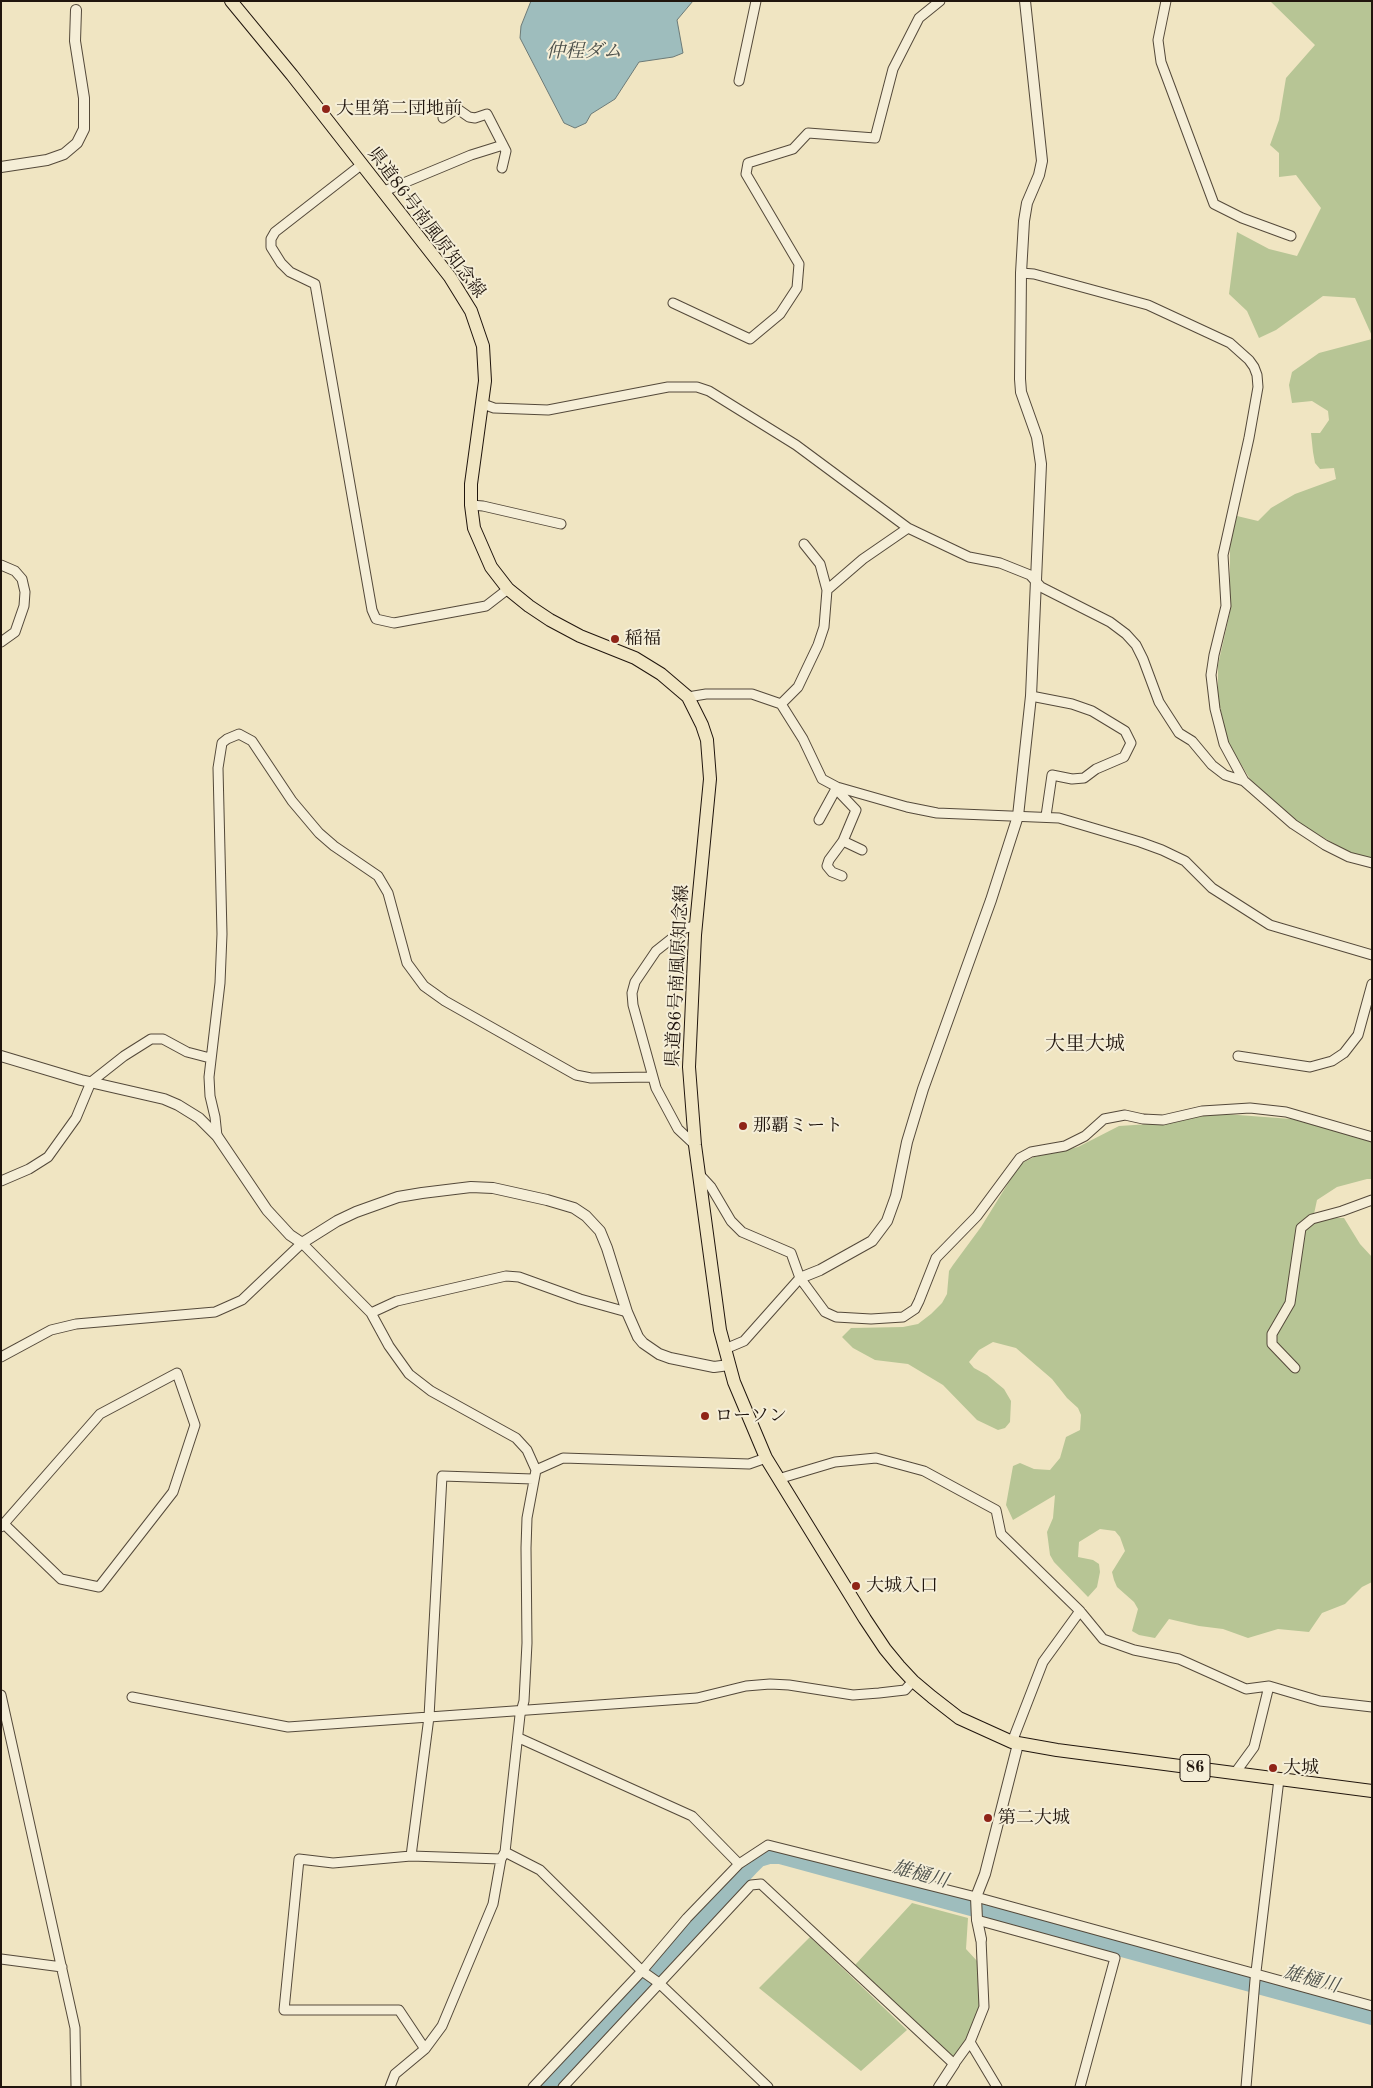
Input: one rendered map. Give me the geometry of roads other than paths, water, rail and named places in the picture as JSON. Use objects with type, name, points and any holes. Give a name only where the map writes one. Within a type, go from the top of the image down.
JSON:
[{"type":"main road","name":"県道86号南風原知念線","points":[[230,1],[292,75],[450,277],[471,311],[480,333],[484,352],[485,381],[471,484],[471,505],[474,528],[485,556],[497,576],[508,589],[550,620],[580,636],[635,658],[672,682],[688,697],[702,725],[706,740],[710,779],[696,926],[690,1009],[689,1067],[695,1145],[714,1286],[725,1349],[744,1408],[766,1458],[875,1634],[885,1649],[913,1681],[959,1718],[1015,1743],[1372,1791]]},
{"type":"street","points":[[739,81],[756,1]]},
{"type":"street","points":[[673,303],[750,339],[780,314],[797,288],[799,264],[746,174],[748,163],[793,149],[808,133],[875,138],[893,69],[919,18],[940,1]]},
{"type":"street","points":[[725,1349],[744,1341],[800,1278],[820,1270],[872,1241],[887,1221],[896,1196],[907,1142],[923,1088],[991,900],[1018,816],[1031,696],[1040,464],[1037,437],[1021,392],[1021,273],[1027,203],[1039,175],[1042,161],[1025,1]]},
{"type":"street","points":[[1166,1],[1158,40],[1161,62],[1214,204],[1242,218],[1291,236]]},
{"type":"street","points":[[1,167],[47,160],[64,154],[77,143],[84,129],[84,98],[75,41],[76,10]]},
{"type":"street","points":[[442,118],[455,110],[475,118],[487,114],[506,151],[502,168]]},
{"type":"street","points":[[382,192],[471,155],[503,145]]},
{"type":"street","points":[[361,165],[276,232],[271,239],[271,247],[281,263],[290,272],[315,284],[372,610],[376,619],[394,623],[486,606],[508,589]]},
{"type":"street","points":[[1021,273],[1034,274],[1148,305],[1230,343],[1254,367],[1258,387],[1224,555],[1226,606],[1211,675],[1212,692],[1224,744],[1244,781],[1293,824],[1325,845],[1349,857],[1372,863]]},
{"type":"street","points":[[483,404],[494,408],[548,410],[668,387],[697,387],[724,400],[796,445],[908,528],[969,556],[1000,563],[1030,575],[1040,587],[1110,622],[1126,634],[1139,652],[1159,702],[1180,733],[1192,741],[1212,765],[1225,775],[1244,781]]},
{"type":"street","points":[[471,505],[483,506],[561,524]]},
{"type":"street","points":[[827,590],[863,559],[908,528]]},
{"type":"street","points":[[781,704],[798,687],[818,645],[824,627],[827,590],[820,564],[804,544]]},
{"type":"street","points":[[1,565],[14,570],[22,579],[25,592],[24,606],[15,632],[1,642]]},
{"type":"street","points":[[688,697],[706,694],[752,694],[781,704],[803,739],[822,779],[836,788],[856,810],[843,841],[829,860],[827,866],[832,872],[842,876]]},
{"type":"street","points":[[1031,696],[1072,704],[1092,711],[1125,731],[1131,743],[1124,757],[1096,768],[1084,778],[1072,779],[1052,775],[1046,816]]},
{"type":"street","points":[[217,1136],[216,1117],[210,1096],[210,1058],[220,983],[222,934],[218,768],[222,743],[239,734],[252,741],[292,801],[319,833],[334,846],[378,876],[388,893],[407,963],[424,986],[453,1006],[576,1075],[591,1078],[652,1077]]},
{"type":"street","points":[[836,788],[907,808],[938,813],[1046,816],[1076,822],[1162,850],[1185,861],[1212,888],[1270,925],[1372,955]]},
{"type":"street","points":[[819,820],[836,788]]},
{"type":"street","points":[[843,841],[862,850]]},
{"type":"street","points":[[695,1145],[678,1128],[652,1077],[633,1005],[635,982],[656,951],[685,928],[696,926]]},
{"type":"street","points":[[1238,1056],[1310,1068],[1332,1061],[1344,1053],[1358,1035],[1372,984]]},
{"type":"street","points":[[1,1181],[29,1169],[48,1156],[76,1118],[91,1082],[124,1056],[151,1039],[163,1039],[187,1052],[210,1058]]},
{"type":"street","points":[[1,1056],[91,1082],[164,1099],[199,1118],[217,1136],[267,1210],[290,1235],[302,1243],[371,1313],[389,1346],[409,1374],[431,1392],[516,1438],[527,1450],[534,1474],[527,1518],[527,1643],[523,1710],[503,1856],[493,1904],[442,2026],[425,2049],[395,2074],[390,2087]]},
{"type":"street","points":[[699,1174],[711,1187],[731,1221],[742,1232],[791,1253],[800,1278],[825,1312],[836,1316],[871,1319],[903,1317],[915,1309],[936,1258],[977,1216],[1020,1158],[1032,1152],[1065,1146],[1085,1136],[1104,1119],[1125,1114],[1143,1119],[1163,1120],[1202,1111],[1250,1108],[1268,1109],[1286,1112],[1372,1138]]},
{"type":"street","points":[[1,1357],[51,1330],[76,1324],[215,1312],[242,1300],[302,1243],[356,1212],[398,1197],[471,1187],[515,1192],[574,1208],[600,1232],[607,1248],[627,1312],[638,1337],[659,1354],[707,1366],[720,1367],[729,1365]]},
{"type":"street","points":[[1296,1368],[1272,1344],[1272,1334],[1290,1303],[1301,1228],[1312,1219],[1372,1200]]},
{"type":"street","points":[[371,1313],[397,1301],[506,1276],[519,1277],[580,1299],[627,1312]]},
{"type":"street","points":[[177,1373],[195,1425],[173,1492],[99,1587],[61,1578],[3,1526],[100,1414],[177,1373]]},
{"type":"street","points":[[411,1856],[429,1717],[442,1476],[534,1474],[562,1458],[749,1464],[766,1458]]},
{"type":"street","points":[[778,1479],[835,1462],[876,1458],[924,1471],[996,1510],[1001,1534],[1080,1611],[1103,1638],[1134,1650],[1179,1659],[1246,1689],[1269,1686],[1320,1701],[1372,1707]]},
{"type":"street","points":[[939,2087],[970,2042],[984,2007],[981,1939],[976,1918],[976,1899],[985,1874],[1015,1743],[1043,1662],[1080,1611]]},
{"type":"street","points":[[132,1697],[288,1727],[697,1698],[746,1686],[770,1684],[853,1694],[879,1693],[904,1690],[913,1681]]},
{"type":"street","points":[[1235,1773],[1254,1746],[1269,1686]]},
{"type":"street","points":[[1,1695],[75,2028],[76,2087]]},
{"type":"street","points":[[518,1738],[692,1816],[739,1864]]},
{"type":"street","points":[[1246,2087],[1254,1981],[1279,1778]]},
{"type":"street","points":[[533,2087],[643,1972],[687,1918],[739,1864],[768,1845],[976,1899],[1254,1981],[1372,2006]]},
{"type":"street","points":[[425,2049],[399,2010],[284,2010],[299,1859],[333,1863],[411,1856],[503,1856],[540,1870],[643,1972],[656,1981],[768,2087]]},
{"type":"street","points":[[562,2087],[656,1981],[751,1885],[761,1884],[954,2064]]},
{"type":"street","points":[[976,1918],[1114,1958],[1080,2087]]},
{"type":"street","points":[[1,1959],[62,1967]]},
{"type":"street","points":[[970,2042],[997,2087]]},
{"type":"water","name":"仲程ダム","points":[[531,1],[693,1],[677,20],[683,53],[673,57],[639,62],[615,99],[591,114],[586,123],[575,128],[564,123],[520,38],[521,26]]},
{"type":"waterway","name":"雄樋川","points":[[547,2087],[751,1867],[759,1859],[769,1856],[780,1856],[1372,2017]]},
{"type":"place","name":"大里第二団地前","points":[[326,109]]},
{"type":"place","name":"稲福","points":[[615,639]]},
{"type":"place","name":"那覇ミート","points":[[743,1126]]},
{"type":"place","name":"ローソン","points":[[705,1416]]},
{"type":"place","name":"大城入口","points":[[856,1586]]},
{"type":"place","name":"大城","points":[[1273,1768]]},
{"type":"place","name":"第二大城","points":[[988,1818]]},
{"type":"district","name":"大里大城","points":[[1085,1045]]}]
